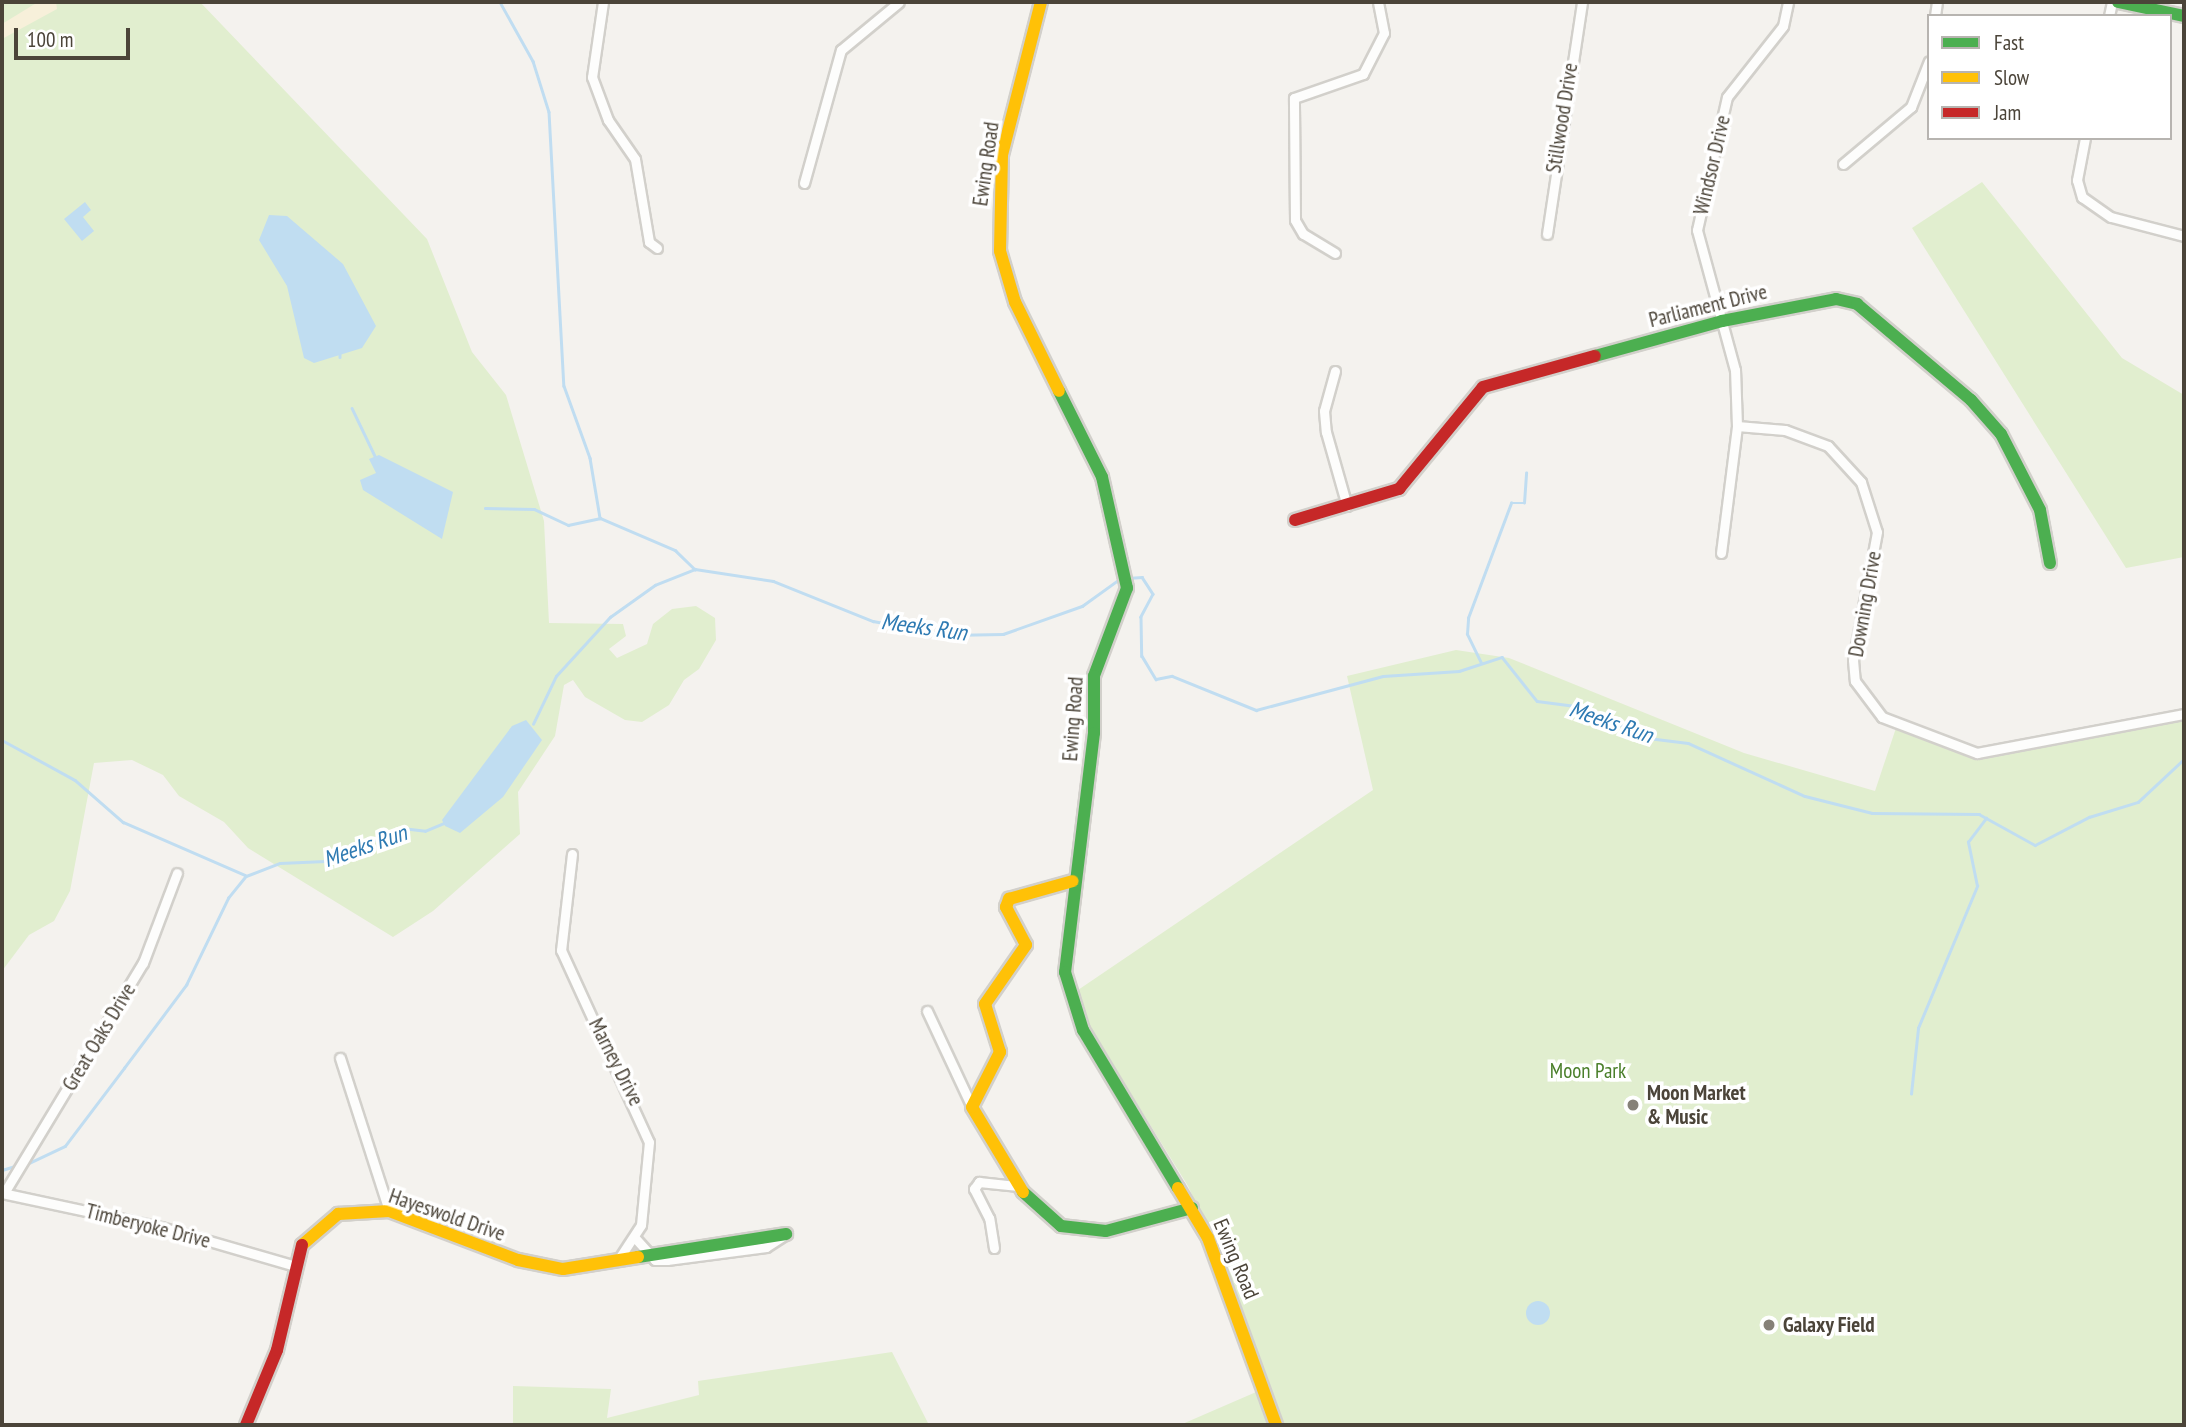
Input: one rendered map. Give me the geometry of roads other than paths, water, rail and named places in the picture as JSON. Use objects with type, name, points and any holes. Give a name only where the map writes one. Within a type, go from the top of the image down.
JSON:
[{"type":"street","points":[[603,2],[592,77],[608,120],[635,159],[649,242],[657,248]]},
{"type":"street","points":[[804,183],[841,50],[899,2]]},
{"type":"street","name":"Ewing Road","points":[[1041,2],[1002,155],[1000,251],[1014,302],[1102,477],[1127,588],[1094,676],[1094,733],[1064,950],[1073,1009],[1192,1208],[1224,1276],[1276,1425]]},
{"type":"street","points":[[1335,253],[1315,243],[1295,220],[1294,97],[1363,74],[1384,33],[1378,2]]},
{"type":"street","name":"Stillwood Drive","points":[[1547,234],[1582,2]]},
{"type":"street","name":"Windsor Drive","points":[[1721,553],[1737,426],[1735,370],[1698,230],[1727,97],[1783,26],[1788,2]]},
{"type":"street","points":[[2118,2],[2184,16]]},
{"type":"street","points":[[1843,164],[1903,117],[1924,83],[1927,70]]},
{"type":"street","points":[[2085,140],[2077,180],[2082,197],[2110,217],[2184,236]]},
{"type":"street","name":"Parliament Drive","points":[[1294,520],[1399,489],[1467,398],[1483,387],[1722,321],[1803,302],[1857,304],[1970,400],[2001,435],[2040,510],[2050,563]]},
{"type":"street","points":[[1335,371],[1324,411],[1347,506]]},
{"type":"street","name":"Downing Drive","points":[[1737,426],[1785,430],[1828,446],[1861,482],[1877,533],[1853,660],[1855,681],[1882,717],[1977,752],[2184,714]]},
{"type":"street","name":"Marney Drive","points":[[572,854],[561,950],[638,1106],[649,1142],[636,1239]]},
{"type":"street","name":"Great Oaks Drive","points":[[3,1193],[143,963],[177,873]]},
{"type":"street","points":[[972,1107],[1000,1052],[985,1004],[1026,945],[1006,907],[1009,899],[1073,881]]},
{"type":"street","points":[[927,1011],[972,1107],[1016,1186],[1061,1226],[1106,1231],[1192,1208]]},
{"type":"street","points":[[340,1058],[389,1212]]},
{"type":"street","points":[[994,1248],[989,1217],[974,1189],[979,1182],[1016,1186]]},
{"type":"street","name":"Timberyoke Drive","points":[[3,1193],[161,1227],[292,1265]]},
{"type":"street","name":"Hayeswold Drive","points":[[246,1425],[277,1350],[292,1265],[305,1238],[331,1217],[389,1212],[530,1264],[574,1270],[786,1234]]},
{"type":"street","points":[[611,1265],[636,1239],[654,1257]]},
{"type":"water","points":[[85,202],[91,210],[83,217],[94,231],[82,241],[64,219]]},
{"type":"water","points":[[269,215],[287,216],[343,264],[376,326],[362,348],[314,363],[304,358],[287,286],[259,240]]},
{"type":"water","points":[[379,455],[453,492],[442,539],[363,490],[360,480],[376,473],[369,459]]},
{"type":"water","points":[[526,720],[542,740],[503,797],[460,833],[445,826],[442,820],[512,726]]},
{"type":"water","points":[[1538,1301],[1549,1308],[1550,1313],[1543,1324],[1538,1325],[1527,1318],[1526,1313],[1533,1302]]},
{"type":"waterway","points":[[500,2],[533,61],[549,112],[564,386],[590,458],[600,518]]},
{"type":"waterway","points":[[352,408],[375,456]]},
{"type":"waterway","points":[[1481,663],[1467,634],[1468,618],[1511,503],[1524,503],[1526,473]]},
{"type":"waterway","points":[[485,508],[534,509],[568,525],[600,518],[675,550],[695,569]]},
{"type":"waterway","name":"Meeks Run","points":[[533,724],[556,676],[610,617],[655,585],[695,569],[773,581],[873,621],[948,635],[1003,634],[1082,606],[1121,578]]},
{"type":"waterway","name":"Meeks Run","points":[[1127,578],[1142,577],[1153,594],[1141,617],[1142,656],[1156,679],[1172,676],[1256,710],[1383,676],[1459,671],[1502,657],[1537,701],[1583,707],[1648,738],[1688,743],[1805,796],[1872,813],[1979,814],[2035,845],[2089,817],[2138,802],[2184,759]]},
{"type":"waterway","points":[[2,740],[75,780],[123,822],[245,875]]},
{"type":"waterway","points":[[1911,1094],[1918,1028],[1977,886],[1968,842],[1986,818]]},
{"type":"waterway","name":"Meeks Run","points":[[25,1165],[65,1146],[186,985],[228,898],[246,876],[280,863],[325,861],[402,828],[425,831],[446,822]]},
{"type":"waterway","name":"Meeks Run","points":[[2,1170],[15,1166]]},
{"type":"place","name":"Moon Market & Music","points":[[1633,1105]]},
{"type":"place","name":"Galaxy Field","points":[[1769,1325]]},
{"type":"park label","name":"Moon Park","points":[[1588,1071]]}]
